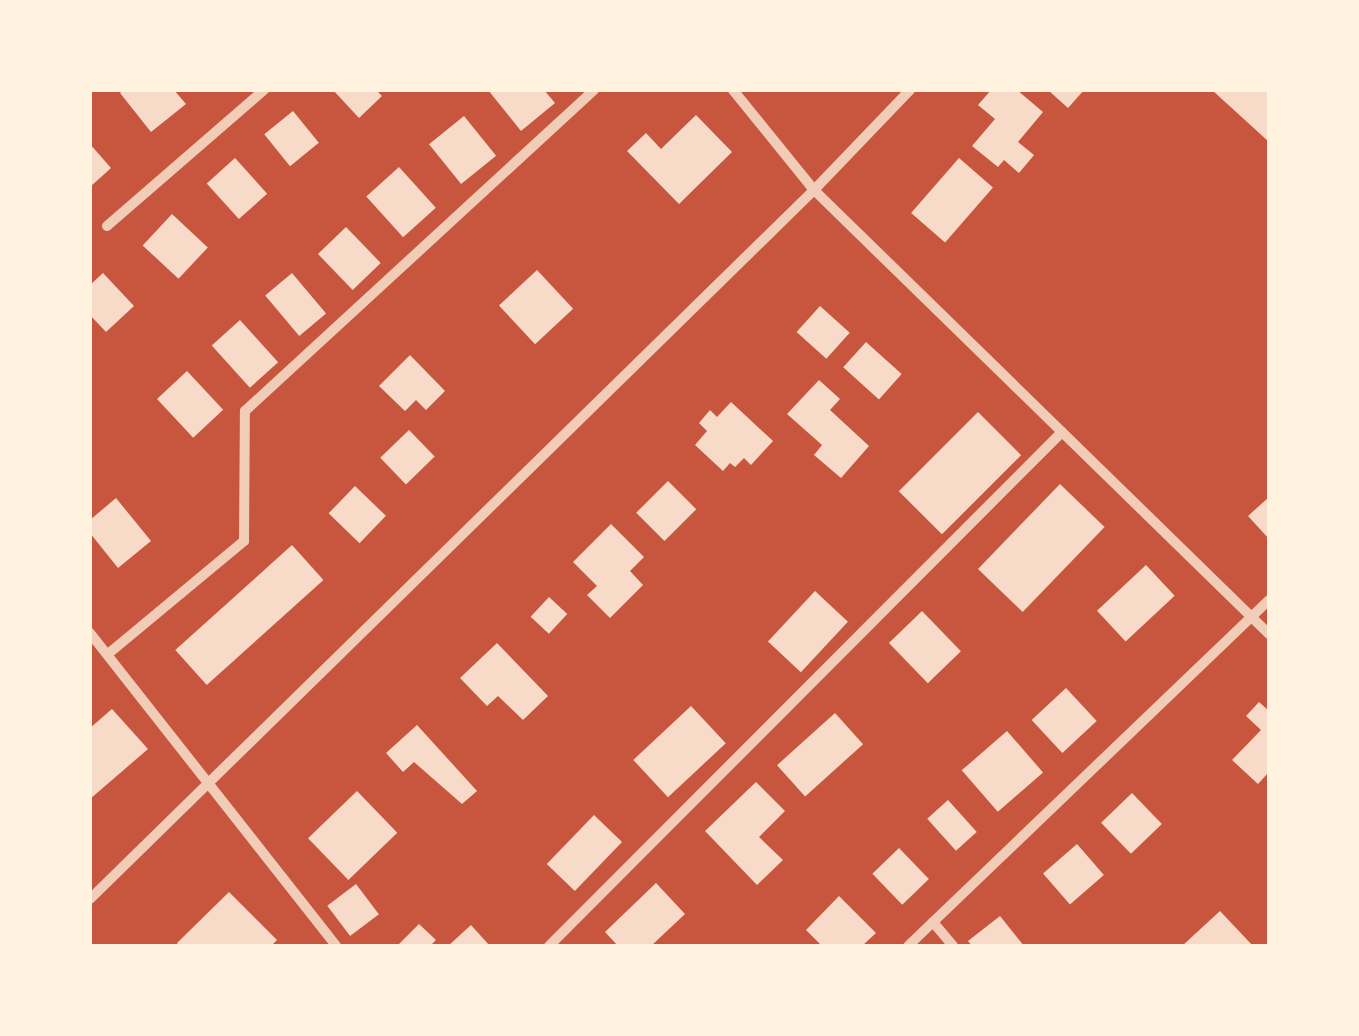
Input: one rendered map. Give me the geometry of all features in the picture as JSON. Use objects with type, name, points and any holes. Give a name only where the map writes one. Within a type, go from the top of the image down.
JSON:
[{"type":"street","points":[[107,226],[264,90]]},
{"type":"street","points":[[108,654],[244,541],[245,411],[594,90]]},
{"type":"street","points":[[734,90],[814,190],[1269,634]]},
{"type":"street","points":[[90,899],[814,190],[910,90]]},
{"type":"street","points":[[549,946],[1062,432]]},
{"type":"street","points":[[908,946],[1269,600]]},
{"type":"street","points":[[90,633],[336,946]]},
{"type":"street","points":[[933,922],[953,946]]},
{"type":"building","points":[[174,90],[186,104],[151,132],[120,93]]},
{"type":"building","points":[[333,90],[376,90],[382,96],[359,118]]},
{"type":"building","points":[[488,90],[544,90],[555,103],[521,131]]},
{"type":"building","points":[[991,90],[1017,90],[1043,112],[1018,142],[1034,155],[1019,173],[1004,160],[998,167],[972,146],[995,119],[978,105]]},
{"type":"building","points":[[1048,90],[1084,90],[1068,108]]},
{"type":"building","points":[[1212,90],[1269,90],[1269,142]]},
{"type":"building","points":[[293,111],[319,143],[290,166],[264,134]]},
{"type":"building","points":[[696,115],[732,152],[679,204],[627,151],[646,133],[661,149]]},
{"type":"building","points":[[464,116],[496,156],[461,184],[429,144]]},
{"type":"building","points":[[90,144],[111,168],[90,187]]},
{"type":"building","points":[[235,158],[267,194],[239,219],[207,183]]},
{"type":"building","points":[[959,158],[993,188],[945,243],[911,213]]},
{"type":"building","points":[[399,167],[436,208],[403,237],[366,196]]},
{"type":"building","points":[[172,214],[208,247],[179,279],[143,245]]},
{"type":"building","points":[[346,227],[381,263],[353,290],[318,254]]},
{"type":"building","points":[[537,270],[573,309],[535,344],[499,305]]},
{"type":"building","points":[[103,273],[134,306],[106,332],[90,315],[90,285]]},
{"type":"building","points":[[292,273],[326,314],[299,336],[265,295]]},
{"type":"building","points":[[820,306],[850,333],[826,359],[797,332]]},
{"type":"building","points":[[240,320],[278,362],[250,388],[212,345]]},
{"type":"building","points":[[866,342],[902,374],[879,399],[843,367]]},
{"type":"building","points":[[410,355],[445,391],[426,410],[416,400],[405,411],[379,386]]},
{"type":"building","points":[[187,371],[223,410],[193,438],[157,399]]},
{"type":"building","points":[[819,380],[840,399],[830,410],[869,446],[841,478],[814,455],[822,445],[787,414]]},
{"type":"building","points":[[731,402],[773,441],[751,465],[744,458],[735,467],[730,463],[723,471],[695,445],[707,431],[699,423],[710,410],[717,417]]},
{"type":"building","points":[[978,412],[1021,455],[942,534],[899,491]]},
{"type":"building","points":[[409,430],[435,457],[406,484],[380,458]]},
{"type":"building","points":[[668,481],[696,509],[664,541],[636,513]]},
{"type":"building","points":[[1060,484],[1105,527],[1023,612],[978,569]]},
{"type":"building","points":[[355,486],[386,516],[360,543],[329,513]]},
{"type":"building","points":[[1269,497],[1269,539],[1248,516]]},
{"type":"building","points":[[116,498],[151,541],[118,568],[90,533],[90,520]]},
{"type":"building","points":[[611,524],[644,557],[630,571],[643,585],[610,618],[587,595],[597,586],[573,562]]},
{"type":"building","points":[[292,545],[323,580],[207,685],[175,650]]},
{"type":"building","points":[[1146,565],[1175,596],[1126,641],[1097,611]]},
{"type":"building","points":[[815,591],[848,622],[801,672],[768,641]]},
{"type":"building","points":[[549,597],[567,614],[549,634],[531,617]]},
{"type":"building","points":[[922,611],[961,651],[928,683],[889,643]]},
{"type":"building","points":[[497,643],[548,696],[523,720],[498,696],[487,706],[460,678]]},
{"type":"building","points":[[1066,688],[1097,721],[1062,753],[1032,720]]},
{"type":"building","points":[[1259,702],[1269,711],[1269,772],[1258,784],[1232,760],[1261,730],[1246,716]]},
{"type":"building","points":[[691,706],[726,743],[668,797],[633,760]]},
{"type":"building","points":[[112,709],[148,749],[90,799],[90,728]]},
{"type":"building","points":[[835,713],[863,744],[805,796],[777,765]]},
{"type":"building","points":[[417,725],[477,791],[462,804],[414,762],[403,772],[386,753]]},
{"type":"building","points":[[1007,731],[1043,773],[998,812],[962,770]]},
{"type":"building","points":[[756,782],[785,811],[759,837],[783,860],[757,885],[705,831]]},
{"type":"building","points":[[357,791],[397,833],[348,880],[308,838]]},
{"type":"building","points":[[1132,793],[1162,824],[1131,854],[1101,823]]},
{"type":"building","points":[[948,800],[977,832],[956,851],[927,819]]},
{"type":"building","points":[[594,815],[622,842],[575,891],[547,864]]},
{"type":"building","points":[[1077,844],[1104,875],[1070,904],[1043,874]]},
{"type":"building","points":[[899,848],[929,879],[902,905],[872,874]]},
{"type":"building","points":[[656,883],[685,914],[651,946],[618,946],[605,932]]},
{"type":"building","points":[[356,884],[379,914],[350,936],[327,906]]},
{"type":"building","points":[[229,892],[277,940],[271,946],[179,946],[177,943]]},
{"type":"building","points":[[839,896],[876,933],[862,946],[822,946],[806,930]]},
{"type":"building","points":[[1220,911],[1253,946],[1182,946]]},
{"type":"building","points":[[1000,916],[1024,946],[972,946],[968,941]]},
{"type":"building","points":[[419,924],[436,940],[430,946],[397,946]]},
{"type":"building","points":[[471,925],[490,946],[448,946]]}]
